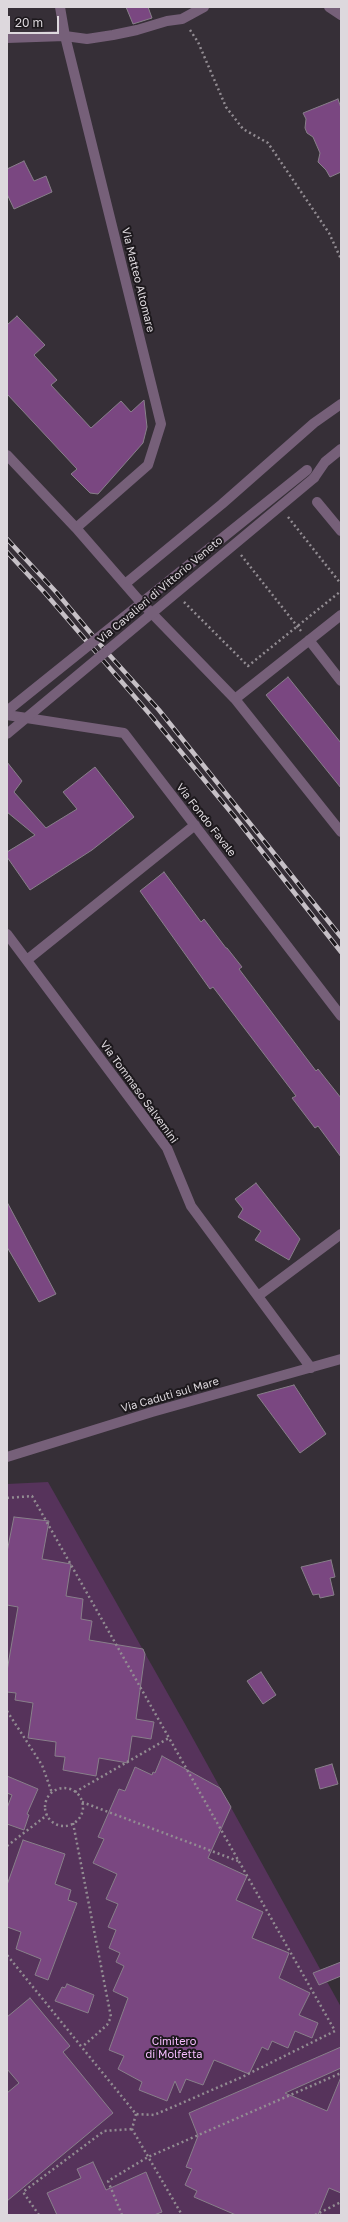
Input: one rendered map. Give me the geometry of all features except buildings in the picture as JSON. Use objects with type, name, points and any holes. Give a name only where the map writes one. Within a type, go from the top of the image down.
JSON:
[{"type":"street","name":"Via Matteo Altomare","points":[[60,7],[65,36],[161,424],[148,465],[76,528]]},
{"type":"street","points":[[7,38],[65,36],[87,38],[100,37],[182,20],[204,7]]},
{"type":"street","points":[[329,7],[341,15]]},
{"type":"street","points":[[125,584],[222,504],[314,423],[341,404]]},
{"type":"street","name":"Via Cavalieri di Vittorio Veneto","points":[[7,711],[306,470],[325,462],[341,449]]},
{"type":"street","points":[[7,455],[76,528],[136,598],[235,699],[341,832]]},
{"type":"street","name":"Via Cavalieri di Vittorio Veneto","points":[[7,734],[314,478],[325,462]]},
{"type":"street","points":[[317,502],[341,531]]},
{"type":"street","points":[[235,699],[341,615]]},
{"type":"street","points":[[309,640],[341,681]]},
{"type":"street","name":"Via Fondo Favale","points":[[7,715],[124,733],[341,1016]]},
{"type":"street","points":[[26,960],[195,825]]},
{"type":"street","name":"Via Tommaso Salvemini","points":[[7,934],[167,1148],[191,1206],[311,1368]]},
{"type":"street","points":[[258,1296],[341,1234]]},
{"type":"street","name":"Via Caduti sul Mare","points":[[7,1457],[152,1412],[341,1359]]},
{"type":"path","points":[[182,20],[198,42],[226,107],[243,129],[268,143],[329,233],[341,259]]},
{"type":"path","points":[[288,517],[341,584]]},
{"type":"path","points":[[241,554],[309,640]]},
{"type":"path","points":[[182,601],[248,666],[341,591]]},
{"type":"path","points":[[7,1498],[32,1496],[334,2031],[242,2077],[154,2115],[136,2114],[7,1955]]},
{"type":"path","points":[[7,1711],[42,1764],[52,1793]]},
{"type":"path","points":[[75,1792],[169,1738]]},
{"type":"path","points":[[82,1802],[82,1814],[68,1826],[56,1824],[48,1815],[46,1803],[52,1793],[63,1788],[75,1792],[82,1802],[238,1861]]},
{"type":"path","points":[[7,1846],[48,1815]]},
{"type":"path","points":[[73,1823],[111,2017],[107,2025],[82,2047]]},
{"type":"path","points":[[122,2215],[108,2180],[148,2156],[341,2073]]},
{"type":"path","points":[[136,2114],[132,2129],[182,2215]]},
{"type":"path","points":[[39,2215],[23,2192],[104,2131],[132,2129]]},
{"type":"path","points":[[315,2215],[341,2202]]},
{"type":"green space","name":"Cimitero di Molfetta","points":[[48,1482],[185,1724],[341,2007],[341,2215],[7,2215],[7,1484]]},
{"type":"railway","points":[[7,539],[57,593],[104,649],[159,710],[341,937]]},
{"type":"railway","points":[[7,552],[45,593],[153,718],[234,816],[341,952]]}]
